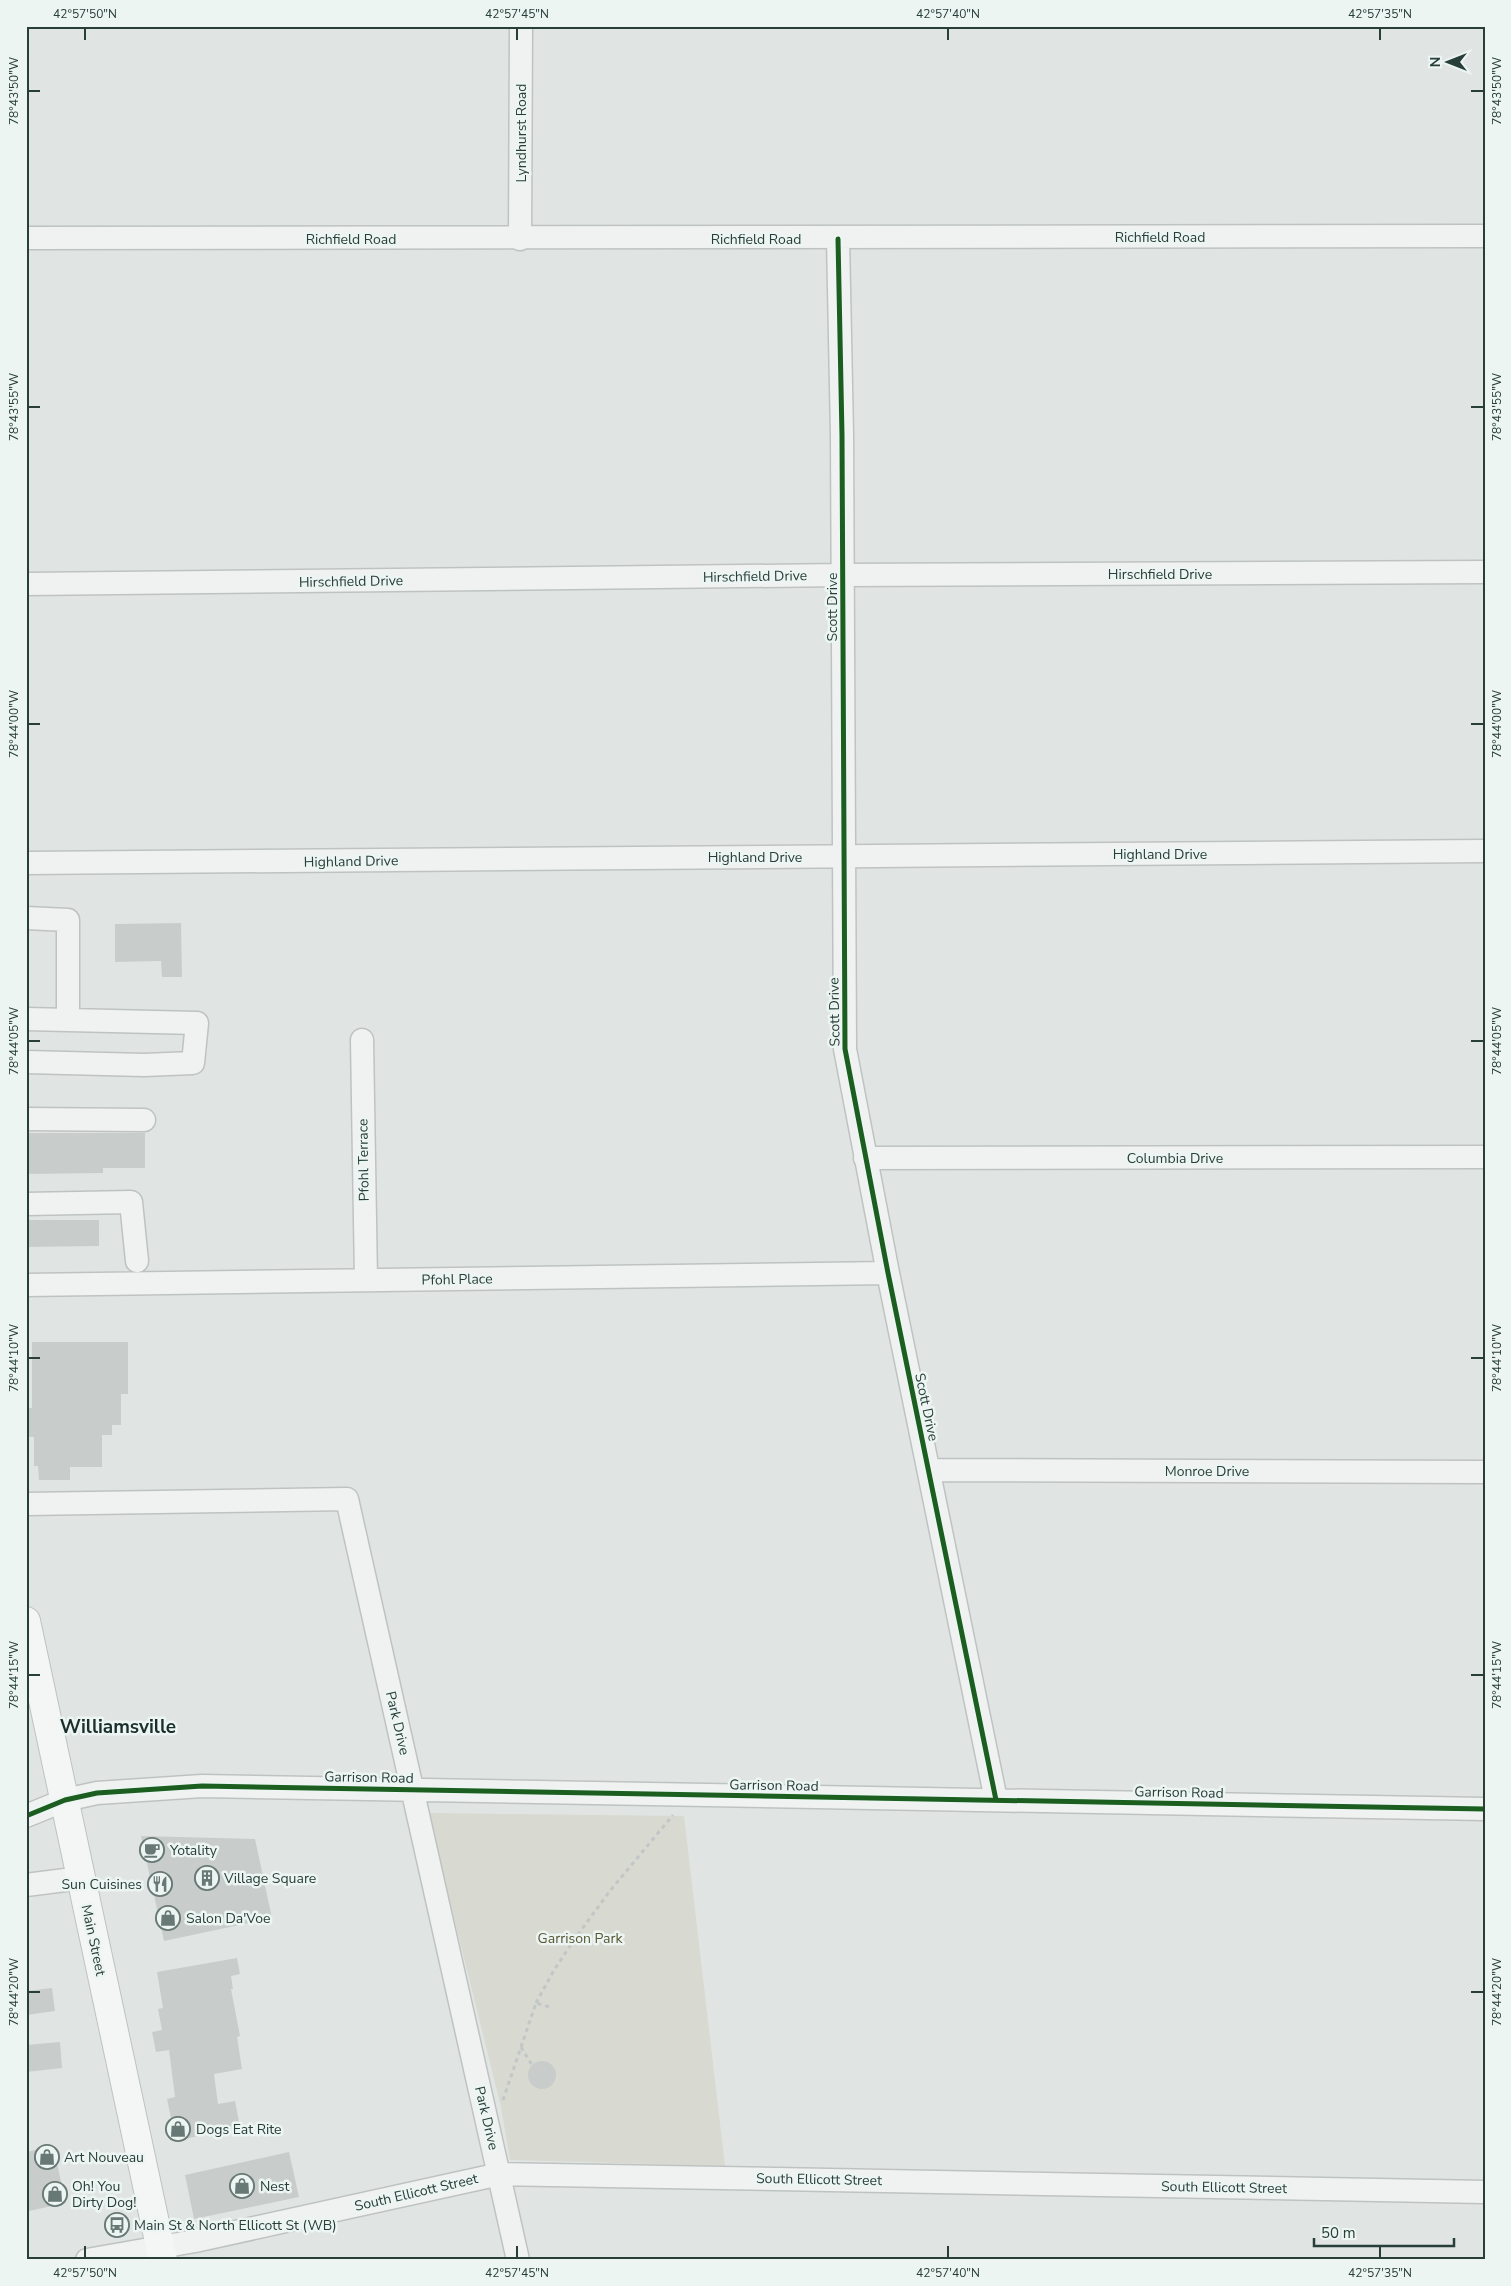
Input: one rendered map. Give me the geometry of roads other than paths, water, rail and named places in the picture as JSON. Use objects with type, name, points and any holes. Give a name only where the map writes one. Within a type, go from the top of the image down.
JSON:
[{"type":"main road","name":"Main Street","points":[[26,1620],[162,2253]]},
{"type":"street","name":"Lyndhurst Road","points":[[520,239],[521,26]]},
{"type":"street","name":"Richfield Road","points":[[26,238],[520,239],[1485,236]]},
{"type":"street","name":"Scott Drive","points":[[838,238],[843,575],[845,1049],[888,1273],[996,1800]]},
{"type":"street","name":"Hirschfield Drive","points":[[26,584],[843,575],[1485,572]]},
{"type":"street","name":"Highland Drive","points":[[26,863],[1485,851]]},
{"type":"street","points":[[26,918],[68,920],[68,1020]]},
{"type":"street","points":[[26,1019],[197,1023],[193,1063],[144,1065],[26,1062]]},
{"type":"street","name":"Pfohl Terrace","points":[[362,1040],[366,1280]]},
{"type":"street","points":[[26,1119],[144,1120]]},
{"type":"street","name":"Columbia Drive","points":[[866,1158],[1485,1157]]},
{"type":"street","points":[[26,1204],[131,1202],[137,1261]]},
{"type":"street","name":"Pfohl Place","points":[[26,1285],[888,1273]]},
{"type":"street","name":"Monroe Drive","points":[[928,1470],[1485,1472]]},
{"type":"street","name":"Park Drive","points":[[26,1504],[347,1499],[518,2260]]},
{"type":"street","name":"Garrison Road","points":[[26,1816],[65,1800],[97,1793],[192,1786],[1485,1808]]},
{"type":"street","points":[[26,1885],[81,1878]]},
{"type":"street","name":"South Ellicott Street","points":[[87,2260],[162,2253],[500,2174],[1485,2192]]},
{"type":"place","name":"Yotality","points":[[152,1850]]},
{"type":"place","name":"Village Square","points":[[207,1878]]},
{"type":"place","name":"Sun Cuisines","points":[[160,1884]]},
{"type":"place","name":"Salon Da'Voe","points":[[168,1918]]},
{"type":"place","name":"Dogs Eat Rite","points":[[178,2129]]},
{"type":"place","name":"Art Nouveau","points":[[47,2157]]},
{"type":"place","name":"Nest","points":[[242,2186]]},
{"type":"place","name":"Oh! You Dirty Dog!","points":[[55,2194]]},
{"type":"place","name":"Main St & North Ellicott St (WB)","points":[[117,2225]]},
{"type":"district","name":"Williamsville","points":[[118,1726]]},
{"type":"park label","name":"Garrison Park","points":[[580,1938]]}]
